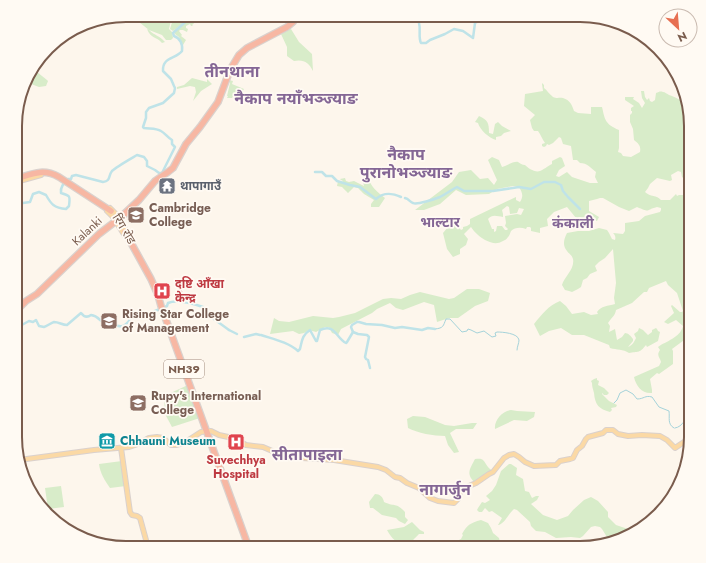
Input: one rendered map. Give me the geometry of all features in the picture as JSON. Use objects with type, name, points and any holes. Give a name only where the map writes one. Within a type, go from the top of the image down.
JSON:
[{"type":"highway","name":"Kalanki","points":[[22,305],[37,294],[99,234],[139,200],[153,183],[173,168],[184,146],[220,100],[230,70],[239,55],[247,48],[287,27],[293,22]]},
{"type":"highway","points":[[22,178],[40,172],[47,172],[56,175],[110,211]]},
{"type":"highway","name":"NH39","points":[[125,232],[157,291],[246,541]]},
{"type":"main road","points":[[22,177],[41,170],[55,173],[62,179]]},
{"type":"main road","name":"रिंग रोड","points":[[71,185],[119,218],[139,255],[145,270]]},
{"type":"main road","points":[[25,459],[130,447],[149,438],[157,437],[163,438],[171,445],[176,445],[184,443],[207,429],[219,435],[233,438],[246,445],[261,446],[286,457],[334,460],[378,467],[419,488],[430,498],[438,501],[455,503],[458,499],[460,490],[476,483],[493,472],[509,454],[514,454],[525,462],[534,466],[556,465],[560,461],[573,458],[577,450],[588,438],[595,434],[603,433],[606,430],[613,430],[618,434],[628,436],[660,436],[675,448],[684,442]]},
{"type":"main road","points":[[112,448],[118,449],[122,453]]},
{"type":"main road","points":[[121,448],[130,512],[133,516],[139,517],[146,541]]},
{"type":"green space","points":[[139,22],[171,22],[169,29],[172,32],[173,38],[171,40],[166,40],[162,35],[149,30]]},
{"type":"green space","points":[[172,22],[185,22],[173,31],[170,29]]},
{"type":"green space","points":[[187,22],[195,22],[192,25],[193,26],[190,24],[186,26],[188,29],[187,32],[183,30],[179,31],[182,35],[181,36],[186,40],[183,45],[174,31]]},
{"type":"green space","points":[[147,29],[165,42],[162,43],[152,36]]},
{"type":"green space","points":[[291,29],[299,42],[312,54],[313,71],[306,62],[294,61],[287,56],[287,47],[281,34]]},
{"type":"green space","points":[[37,72],[48,81],[46,86],[39,87],[31,84]]},
{"type":"green space","points":[[192,78],[207,82],[207,79],[212,84],[201,91],[193,101],[196,92],[195,87],[190,86],[177,89],[177,87],[184,85]]},
{"type":"green space","points":[[229,80],[233,81],[232,84],[244,89],[242,96],[234,95],[232,98],[227,98],[230,83]]},
{"type":"green space","points":[[542,83],[544,88],[553,97],[563,98],[569,101],[574,111],[578,113],[591,114],[591,107],[602,107],[608,124],[619,130],[618,152],[623,156],[631,157],[640,152],[640,148],[634,140],[633,129],[630,122],[630,115],[632,113],[631,108],[634,106],[625,100],[625,97],[634,97],[633,99],[639,103],[642,108],[645,103],[642,98],[641,91],[644,91],[647,100],[649,98],[652,102],[655,100],[656,93],[661,92],[664,92],[680,101],[684,126],[684,179],[681,172],[678,171],[671,175],[672,180],[670,181],[657,178],[650,184],[645,192],[649,195],[658,197],[661,200],[670,200],[676,194],[677,196],[684,195],[684,340],[672,349],[673,364],[659,374],[657,373],[650,379],[652,393],[642,391],[636,383],[634,377],[659,366],[661,362],[658,355],[660,350],[658,347],[679,334],[683,326],[676,320],[668,324],[664,322],[674,313],[671,306],[672,305],[680,312],[683,311],[677,293],[668,285],[666,281],[649,288],[647,292],[644,292],[632,303],[616,310],[608,323],[610,326],[609,332],[615,329],[617,340],[625,333],[633,339],[628,347],[634,342],[636,338],[634,334],[639,328],[648,335],[656,328],[660,332],[658,341],[647,347],[646,345],[638,352],[629,353],[610,348],[609,345],[584,335],[572,335],[561,328],[549,331],[540,336],[534,324],[549,308],[560,301],[572,314],[584,312],[591,315],[598,314],[597,312],[601,308],[615,304],[614,298],[616,283],[613,249],[595,266],[597,271],[590,274],[583,280],[581,287],[572,292],[565,290],[562,285],[571,270],[573,263],[572,256],[564,246],[564,240],[567,233],[589,231],[599,228],[607,230],[612,239],[615,240],[613,233],[623,234],[625,231],[625,223],[639,221],[645,216],[660,212],[661,208],[657,207],[646,210],[637,207],[629,211],[603,198],[600,198],[589,201],[589,211],[599,217],[597,221],[590,219],[579,225],[576,218],[567,207],[554,212],[547,219],[548,226],[540,228],[540,233],[531,231],[530,227],[527,227],[526,229],[516,228],[511,231],[506,239],[496,243],[483,239],[475,233],[471,227],[464,234],[468,239],[466,245],[460,249],[460,254],[453,257],[447,249],[443,233],[448,227],[448,223],[456,221],[461,230],[463,227],[470,224],[470,219],[516,197],[516,200],[520,202],[522,194],[519,187],[513,186],[497,189],[489,194],[466,195],[456,190],[440,204],[424,210],[415,210],[452,182],[459,172],[471,170],[480,179],[488,178],[494,185],[497,180],[488,160],[492,157],[499,160],[502,167],[518,162],[532,170],[538,171],[552,164],[552,161],[560,157],[562,158],[565,166],[559,170],[556,176],[559,177],[567,172],[572,177],[590,183],[598,183],[595,177],[596,172],[587,165],[580,163],[577,160],[573,160],[571,146],[563,144],[561,138],[559,137],[549,145],[547,144],[544,147],[542,146],[542,144],[545,143],[538,131],[534,131],[532,128],[530,120],[535,115],[524,106],[525,94],[543,91]],"holes":[[[507,206],[509,207],[510,214],[517,213],[519,208],[524,209],[521,215],[517,214],[505,216],[505,226],[508,229],[507,230],[505,230],[502,226],[497,226],[496,231],[494,232],[494,229],[492,229],[488,219],[493,216],[503,217],[502,210]]]},
{"type":"green space","points":[[479,116],[487,122],[489,133],[493,134],[495,124],[498,122],[511,131],[496,137],[496,140],[493,139],[485,133],[478,123],[475,122]]},
{"type":"green space","points":[[364,176],[368,177],[371,184],[379,194],[385,198],[379,207],[371,207],[374,200],[358,188],[354,187],[348,193],[342,187],[337,186],[338,181],[343,181],[340,179],[345,178],[346,181],[354,181],[364,186],[361,180]]},
{"type":"green space","points":[[467,289],[479,289],[490,293],[488,301],[475,306],[458,318],[449,318],[437,322],[434,305],[424,302],[403,310],[396,308],[390,303],[341,329],[338,335],[332,333],[329,327],[325,327],[316,332],[309,330],[299,334],[293,331],[270,334],[274,318],[279,321],[289,322],[313,316],[333,318],[355,313],[383,299],[401,299],[420,292],[449,299],[454,298]]},
{"type":"green space","points":[[597,378],[599,381],[598,385],[609,393],[607,395],[602,394],[609,401],[617,405],[616,407],[611,408],[612,410],[610,412],[600,408],[595,401],[591,381]]},
{"type":"green space","points":[[188,385],[200,418],[172,427],[165,414],[164,396]]},
{"type":"green space","points":[[511,410],[535,412],[534,417],[527,421],[514,420],[495,429],[499,416]]},
{"type":"green space","points":[[413,416],[425,417],[445,425],[454,426],[477,423],[473,429],[456,429],[450,433],[459,452],[454,453],[448,445],[445,436],[426,434],[408,428],[407,419]]},
{"type":"green space","points":[[475,459],[483,460],[492,471],[474,482],[469,473]]},
{"type":"green space","points":[[122,461],[126,486],[110,488],[102,474],[99,464]]},
{"type":"green space","points":[[509,464],[517,468],[516,475],[523,479],[525,491],[529,492],[532,498],[539,496],[537,500],[531,504],[543,515],[557,520],[568,516],[584,500],[591,497],[598,501],[608,512],[608,517],[616,525],[628,529],[607,537],[600,527],[595,526],[591,527],[580,538],[556,538],[545,532],[536,531],[531,526],[530,522],[514,509],[501,524],[498,525],[502,518],[492,511],[489,512],[485,508],[482,512],[477,510],[482,502],[485,503],[490,500],[486,496],[496,485],[501,471]]},
{"type":"green space","points":[[61,486],[64,507],[50,509],[48,506],[45,488]]},
{"type":"green space","points":[[375,494],[381,496],[384,502],[397,506],[405,512],[405,517],[408,520],[405,524],[396,518],[382,515],[373,508],[370,508],[369,502]]},
{"type":"green space","points":[[481,520],[488,523],[493,533],[499,538],[500,541],[457,541],[461,539],[467,526]]},
{"type":"green space","points":[[412,522],[424,532],[424,534],[419,534],[411,541],[396,541],[387,530],[404,527]]},
{"type":"waterway","points":[[22,203],[30,202],[33,194],[39,192],[46,195],[51,203],[56,207],[66,209],[69,206],[70,198],[61,193],[61,189],[68,179],[71,179],[72,176],[76,175],[103,182],[106,181],[114,169],[137,155],[144,157],[147,161],[147,166],[159,173],[162,173],[175,147],[172,144],[172,140],[162,132],[157,129],[143,127],[146,112],[149,108],[163,103],[174,93],[175,88],[171,79],[163,71],[163,66],[167,61],[182,51],[181,42],[174,36],[173,33],[186,22]]},
{"type":"waterway","points":[[420,22],[421,43],[426,43],[454,29],[463,31],[473,38],[475,23],[477,22]]},
{"type":"waterway","points":[[315,172],[322,172],[326,176],[332,176],[337,181],[360,187],[376,199],[382,195],[388,194],[401,197]]},
{"type":"waterway","points":[[405,198],[413,203],[418,203],[440,197],[457,187],[464,191],[493,191],[519,187],[531,189],[544,182],[555,182],[561,185],[563,191],[580,209]]},
{"type":"waterway","points":[[22,325],[29,321],[33,322],[36,320],[39,326],[44,327],[54,322],[67,325],[81,313],[86,317],[91,315],[103,322],[121,326],[125,325],[129,321],[130,316],[134,312],[142,318],[148,317],[155,311],[167,306],[168,303],[186,302],[203,307],[207,314],[229,330]]},
{"type":"waterway","points":[[435,329],[442,327],[446,319],[450,319],[462,332],[467,331],[468,329],[477,333],[484,331],[492,337],[496,336],[495,333],[497,332],[510,333],[516,336],[519,340],[517,350]]},
{"type":"waterway","points":[[353,332],[351,327],[357,322],[395,328],[402,327],[422,330],[428,328],[435,329]]},
{"type":"waterway","points":[[261,335],[285,343],[298,351],[304,336],[310,330],[316,341],[320,330],[325,328],[329,328],[335,332],[346,343],[353,332],[367,335],[369,337],[365,357],[368,360],[370,368]]},
{"type":"waterway","points":[[229,330],[237,334]]},
{"type":"waterway","points":[[244,337],[256,334],[260,335]]},
{"type":"waterway","points":[[614,403],[620,393],[626,390],[633,394],[637,399],[648,396],[652,397],[659,407],[669,411],[670,425],[674,428]]},
{"type":"waterway","points":[[675,428],[684,421]]},
{"type":"place","name":"थापागाउँ","points":[[167,186]]},
{"type":"place","name":"Cambridge College","points":[[136,215]]},
{"type":"place","name":"द्ष्टि आँखा केन्द्र","points":[[162,291]]},
{"type":"place","name":"Rising Star College of Management","points":[[109,321]]},
{"type":"place","name":"Rupy's International College","points":[[138,403]]},
{"type":"place","name":"Chhauni Museum","points":[[107,441]]},
{"type":"place","name":"Suvechhya Hospital","points":[[236,442]]},
{"type":"district","name":"तीनथाना","points":[[232,71]]},
{"type":"district","name":"नैकाप नयाँभञ्ज्याङ","points":[[296,98]]},
{"type":"district","name":"नैकाप पुरानोभञ्ज्याङ","points":[[406,163]]},
{"type":"district","name":"भाल्टार","points":[[440,222]]},
{"type":"district","name":"कंकाली","points":[[573,223]]},
{"type":"district","name":"सीतापाइला","points":[[307,454]]},
{"type":"district","name":"नागार्जुन","points":[[445,489]]}]
